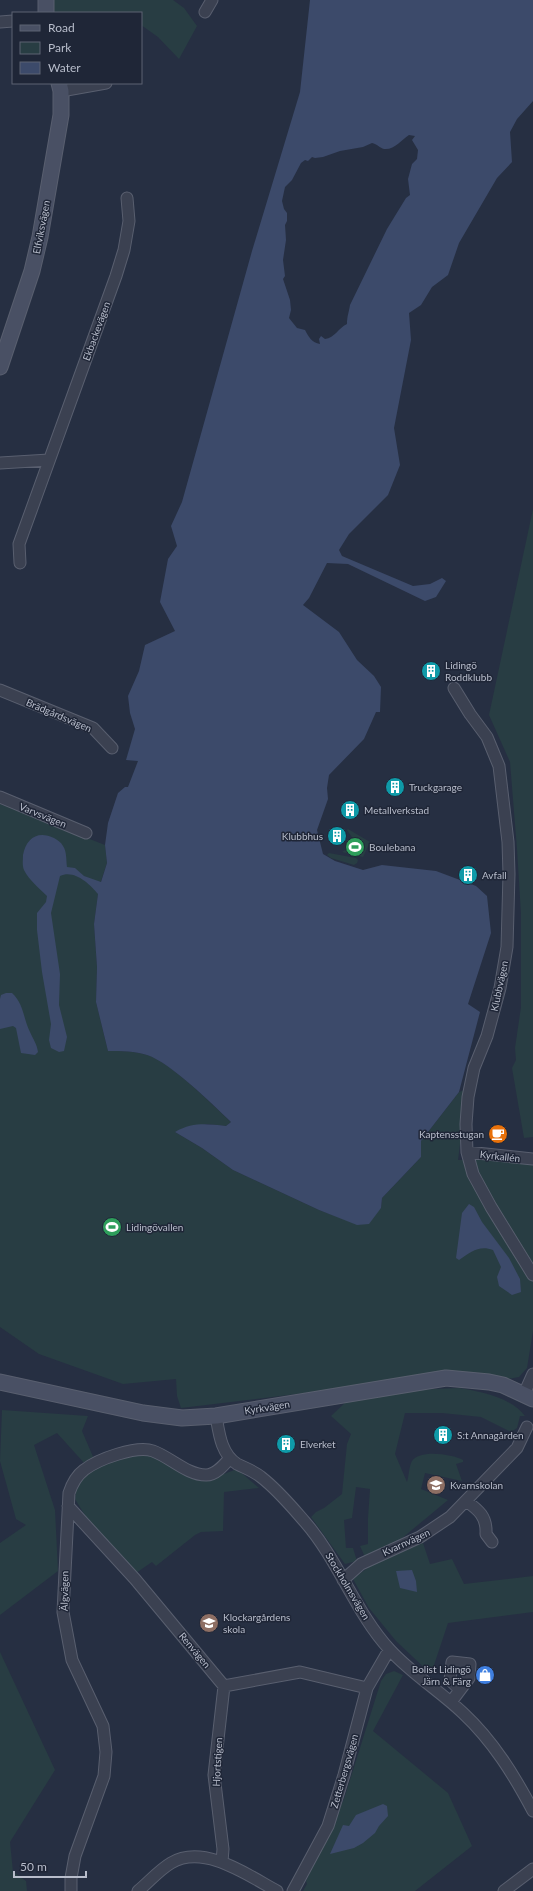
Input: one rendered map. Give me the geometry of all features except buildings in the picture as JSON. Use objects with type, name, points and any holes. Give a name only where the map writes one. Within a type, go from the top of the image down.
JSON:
[{"type":"street","points":[[46,0],[46,12]]},
{"type":"street","points":[[205,12],[212,0]]},
{"type":"street","points":[[0,22],[12,21]]},
{"type":"street","points":[[60,87],[94,84]]},
{"type":"street","name":"Elfviksvägen","points":[[0,367],[32,271],[40,237],[60,115],[60,87]]},
{"type":"street","name":"Ekbackevägen","points":[[20,563],[19,544],[116,276],[124,250],[129,220],[126,198]]},
{"type":"street","points":[[0,463],[49,460]]},
{"type":"street","name":"Klubbvägen","points":[[454,688],[470,714],[487,737],[499,766],[508,842],[509,866],[507,948],[493,1015],[487,1036],[474,1068],[468,1097],[466,1124],[467,1152],[473,1174],[491,1207],[533,1275]]},
{"type":"street","name":"Brädgårdsvägen","points":[[0,690],[93,728],[112,748]]},
{"type":"street","name":"Varvsvägen","points":[[0,798],[86,833]]},
{"type":"street","name":"Kyrkallén","points":[[467,1152],[533,1159]]},
{"type":"street","points":[[529,1397],[533,1374]]},
{"type":"street","name":"Kyrkvägen","points":[[0,1382],[143,1413],[182,1418],[216,1416],[446,1378],[489,1382],[529,1397]]},
{"type":"street","points":[[216,1416],[219,1438],[230,1458]]},
{"type":"street","name":"Kvarnvägen","points":[[343,1580],[362,1564],[433,1530],[466,1501],[517,1448],[527,1427]]},
{"type":"street","name":"Älgvägen","points":[[72,1891],[70,1878],[75,1856],[104,1776],[106,1752],[102,1726],[72,1660],[63,1612],[69,1493],[73,1482],[84,1470],[133,1449],[151,1450],[170,1458],[190,1471],[206,1475],[213,1473],[222,1467],[230,1458]]},
{"type":"street","name":"Stockholmsvägen","points":[[230,1458],[260,1476],[289,1503],[312,1529],[336,1566],[360,1609],[389,1650],[405,1665],[451,1702],[489,1740],[505,1763],[533,1811]]},
{"type":"street","points":[[466,1501],[481,1512],[486,1528],[486,1534],[492,1542]]},
{"type":"street","name":"Renvägen","points":[[68,1506],[136,1579],[224,1686]]},
{"type":"street","name":"Zetterbergsvägen","points":[[293,1891],[328,1826],[344,1775],[367,1688],[389,1650]]},
{"type":"street","points":[[224,1686],[300,1672],[367,1688]]},
{"type":"street","name":"Hjortstigen","points":[[222,1862],[223,1849],[214,1774],[224,1686]]},
{"type":"street","points":[[451,1702],[459,1689]]},
{"type":"street","points":[[138,1891],[172,1862],[193,1856],[222,1862],[277,1891]]},
{"type":"street","points":[[504,1891],[533,1869]]},
{"type":"green space","points":[[50,0],[173,0],[184,8],[197,26],[179,59],[158,37],[142,26],[142,12],[51,12]]},
{"type":"green space","points":[[533,509],[533,1137],[524,1138],[512,1068],[516,1060],[515,1048],[521,1007],[521,914],[510,762],[489,715]]},
{"type":"green space","points":[[0,804],[105,845],[107,863],[99,887],[94,924],[97,967],[96,1002],[108,1051],[138,1053],[157,1059],[191,1085],[231,1122],[226,1126],[207,1124],[175,1132],[202,1148],[233,1170],[319,1210],[357,1224],[381,1208],[382,1198],[421,1157],[421,1141],[459,1092],[467,1089],[458,1160],[491,1159],[533,1164],[533,1331],[527,1368],[519,1377],[508,1379],[474,1372],[436,1374],[362,1386],[181,1408],[177,1396],[176,1379],[123,1384],[39,1354],[0,1327]]},
{"type":"green space","points":[[348,829],[370,842],[363,857],[342,852],[356,843],[347,830]]},
{"type":"green space","points":[[329,853],[356,858],[358,860],[354,865],[331,858],[327,855]]},
{"type":"green space","points":[[459,1388],[495,1396],[512,1404],[525,1416],[520,1416],[517,1428],[511,1432],[481,1417],[442,1413],[405,1413],[395,1454],[407,1482],[412,1461],[416,1457],[429,1454],[452,1456],[463,1460],[463,1462],[456,1464],[462,1481],[425,1473],[421,1489],[448,1500],[395,1544],[365,1557],[360,1546],[368,1544],[370,1489],[356,1487],[352,1518],[344,1520],[346,1548],[353,1548],[357,1561],[345,1564],[311,1517],[342,1494],[347,1444],[351,1434],[331,1416],[349,1399],[410,1390]]},
{"type":"green space","points":[[2,1410],[88,1416],[82,1431],[94,1459],[85,1464],[57,1433],[34,1445],[55,1510],[58,1571],[0,1615],[0,1543],[26,1525],[16,1519],[0,1461]]},
{"type":"green space","points":[[143,1454],[154,1455],[216,1477],[237,1469],[259,1488],[224,1492],[223,1531],[201,1532],[195,1535],[156,1566],[152,1562],[136,1573],[86,1517],[75,1499],[78,1483],[90,1472],[117,1460]]},
{"type":"green space","points":[[423,1543],[430,1564],[452,1559],[464,1584],[533,1576],[533,1612],[448,1623],[431,1674],[396,1641],[369,1608],[353,1579],[378,1560]]},
{"type":"green space","points":[[0,1652],[55,1770],[10,1842],[13,1872],[26,1881],[27,1891],[0,1891]]},
{"type":"green space","points":[[394,1671],[403,1675],[373,1731],[448,1793],[472,1846],[415,1891],[303,1891],[307,1884],[306,1881],[344,1799],[381,1681],[386,1674]]},
{"type":"water","points":[[310,0],[533,0],[533,101],[517,119],[510,132],[512,162],[497,178],[459,243],[448,275],[432,287],[421,305],[409,313],[411,340],[394,428],[400,465],[388,495],[349,534],[339,550],[342,556],[413,586],[430,584],[442,578],[446,581],[436,597],[425,601],[348,564],[327,563],[309,598],[303,605],[339,632],[357,660],[374,676],[381,687],[380,712],[376,712],[364,739],[329,775],[327,788],[328,799],[317,830],[323,854],[335,861],[363,870],[382,865],[436,871],[476,886],[487,896],[491,933],[468,1004],[480,1012],[459,1092],[421,1141],[421,1157],[382,1198],[381,1208],[369,1224],[357,1225],[319,1210],[233,1170],[202,1148],[175,1132],[194,1125],[206,1124],[226,1126],[231,1122],[191,1085],[157,1059],[138,1053],[108,1051],[96,1002],[97,967],[94,924],[98,894],[86,882],[71,874],[60,876],[51,913],[60,974],[59,1005],[67,1037],[64,1051],[59,1052],[51,1048],[49,1040],[51,1024],[42,972],[37,930],[37,913],[46,902],[47,896],[34,884],[24,870],[23,864],[23,855],[30,840],[38,835],[48,836],[59,841],[64,848],[67,867],[75,868],[84,876],[101,882],[107,863],[105,845],[108,823],[118,793],[125,787],[128,787],[138,761],[126,760],[135,729],[130,713],[128,696],[139,671],[145,645],[175,631],[160,602],[168,559],[177,546],[171,526],[182,502],[252,251],[300,92]],"holes":[[[409,135],[415,136],[412,140],[418,150],[417,159],[412,164],[408,179],[410,195],[406,198],[387,229],[350,305],[347,324],[331,337],[325,339],[321,336],[319,339],[320,344],[315,342],[309,337],[305,330],[297,328],[289,318],[291,310],[290,300],[283,279],[285,276],[283,260],[286,240],[285,225],[287,221],[287,213],[284,209],[282,201],[285,187],[292,180],[301,163],[305,160],[308,161],[312,157],[323,157],[340,151],[363,147],[372,143],[384,149],[388,149],[395,146]]]},
{"type":"water","points":[[12,993],[21,1006],[28,1027],[37,1046],[38,1052],[35,1055],[21,1053],[16,1028],[13,1026],[0,1029],[0,999],[1,995]]},
{"type":"water","points":[[469,1204],[474,1207],[482,1222],[509,1258],[520,1279],[521,1292],[512,1295],[499,1286],[497,1277],[501,1267],[493,1250],[483,1248],[471,1252],[459,1260],[456,1258],[462,1213]]},
{"type":"water","points":[[412,1570],[416,1581],[417,1592],[400,1588],[396,1571]]},
{"type":"water","points":[[383,1804],[387,1806],[388,1816],[375,1833],[354,1848],[330,1854],[343,1825],[349,1826],[356,1815]]},
{"type":"place","name":"Lidingö Roddklubb","points":[[431,671]]},
{"type":"place","name":"Truckgarage","points":[[395,787]]},
{"type":"place","name":"Metallverkstad","points":[[350,810]]},
{"type":"place","name":"Klubbhus","points":[[337,836]]},
{"type":"place","name":"Boulebana","points":[[355,847]]},
{"type":"place","name":"Avfall","points":[[468,875]]},
{"type":"place","name":"Kaptensstugan","points":[[498,1134]]},
{"type":"place","name":"Lidingövallen","points":[[112,1227]]},
{"type":"place","name":"S:t Annagården","points":[[443,1435]]},
{"type":"place","name":"Elverket","points":[[286,1444]]},
{"type":"place","name":"Kvarnskolan","points":[[436,1485]]},
{"type":"place","name":"Klockargårdens skola","points":[[209,1623]]},
{"type":"place","name":"Bolist Lidingö Järn & Färg","points":[[485,1675]]}]
